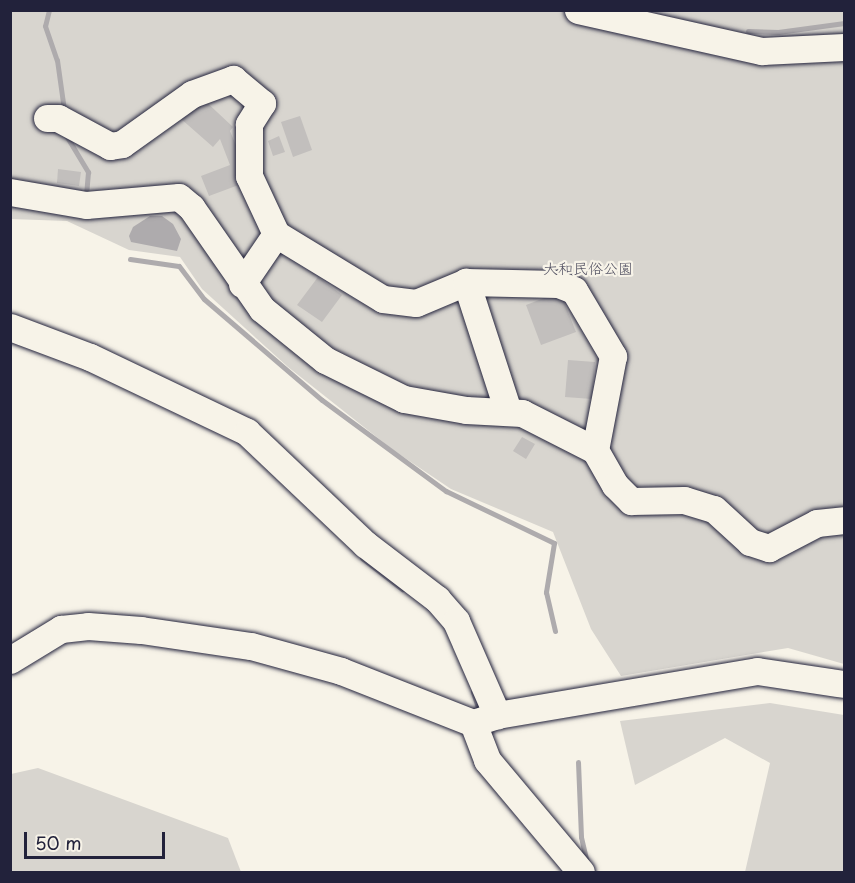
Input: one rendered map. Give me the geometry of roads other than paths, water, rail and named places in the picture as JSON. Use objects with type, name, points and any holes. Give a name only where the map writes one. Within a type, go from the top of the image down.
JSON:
[{"type":"street","points":[[578,10],[762,51],[844,48]]},
{"type":"street","points":[[58,120],[110,146],[122,144],[192,94],[233,79],[262,103],[249,124],[249,176],[276,234],[383,299],[416,303],[466,282],[558,284],[574,290],[613,356],[595,450]]},
{"type":"street","points":[[10,192],[86,205],[179,197],[191,207],[242,284],[292,336],[354,377],[404,399],[466,410],[522,413],[595,450],[615,485],[632,501],[684,500],[714,509],[750,542],[769,548],[817,523],[844,520]]},
{"type":"street","points":[[242,284],[276,234]]},
{"type":"street","points":[[466,282],[508,411]]},
{"type":"street","points":[[10,327],[90,357],[247,432],[365,544],[437,599],[456,621],[485,719],[487,760],[581,873]]},
{"type":"street","points":[[10,660],[61,629],[87,626],[141,630],[251,646],[340,671],[485,719],[757,671],[844,684]]},
{"type":"waterway","points":[[49,10],[45,26],[57,60],[64,110]]},
{"type":"waterway","points":[[748,31],[778,32],[844,23]]},
{"type":"waterway","points":[[64,132],[88,172],[86,196]]},
{"type":"waterway","points":[[130,259],[179,266],[204,299],[322,400],[446,491],[554,543],[546,592],[555,631]]},
{"type":"waterway","points":[[362,558],[402,589]]},
{"type":"waterway","points":[[473,692],[479,711]]},
{"type":"waterway","points":[[578,762],[581,837],[587,862]]},
{"type":"park label","name":"大和民俗公園","points":[[588,268]]}]
